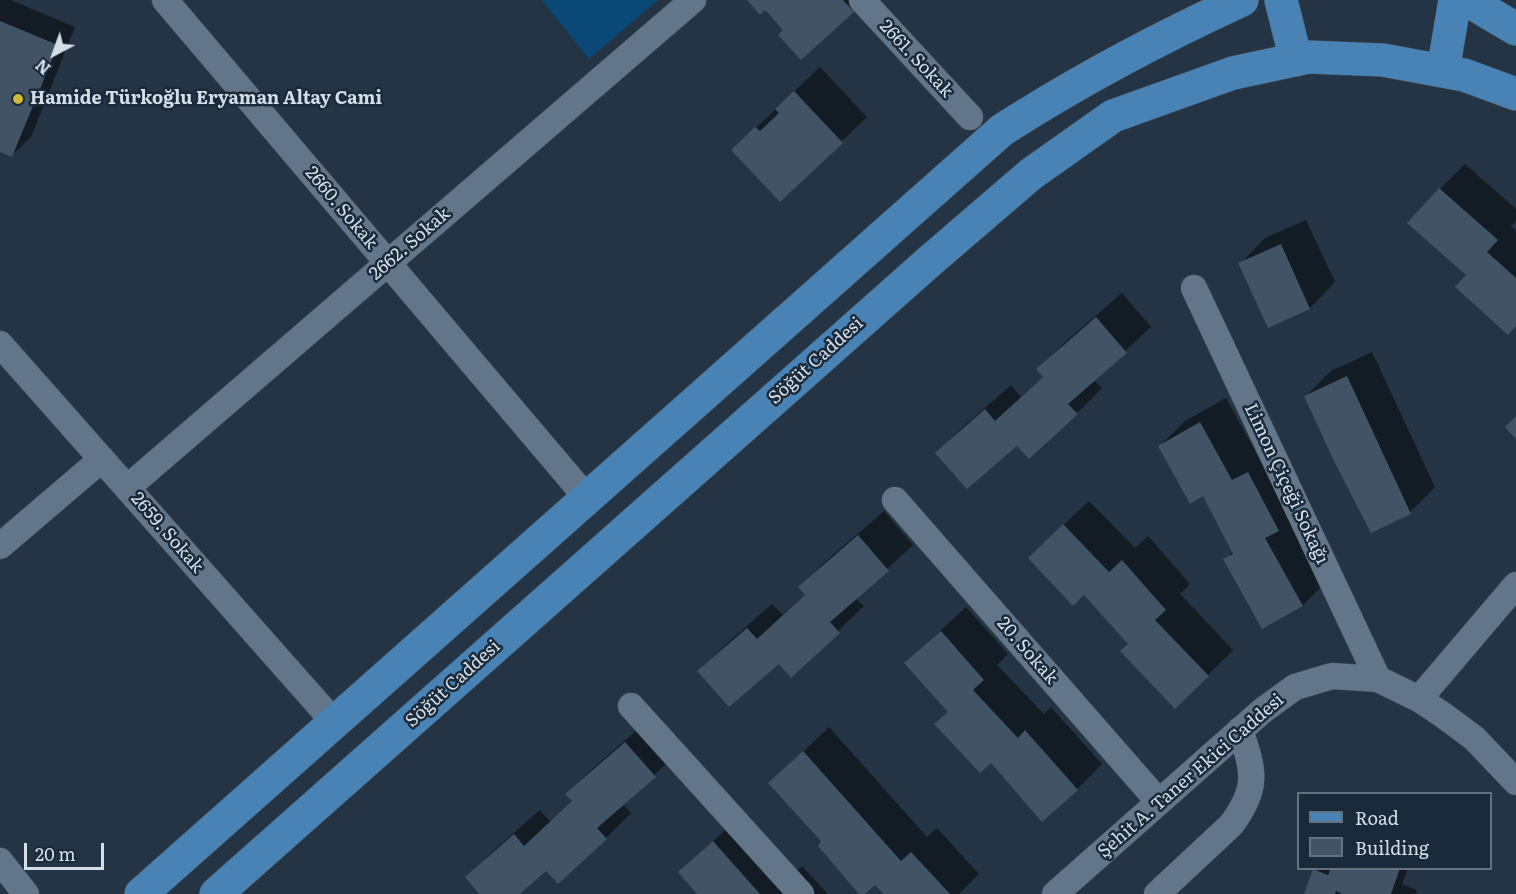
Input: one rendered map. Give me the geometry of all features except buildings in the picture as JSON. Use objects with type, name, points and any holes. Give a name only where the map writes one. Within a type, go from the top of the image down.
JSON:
[{"type":"main road","points":[[141,894],[1002,130],[1183,15],[1242,0]]},
{"type":"main road","points":[[1281,0],[1296,60]]},
{"type":"main road","points":[[1443,71],[1455,0]]},
{"type":"main road","points":[[1467,0],[1516,29]]},
{"type":"main road","name":"Söğüt Caddesi","points":[[216,894],[931,260],[1031,174],[1113,116],[1233,73],[1308,57],[1383,60],[1464,75],[1516,94]]},
{"type":"street","name":"2660. Sokak","points":[[165,0],[587,498]]},
{"type":"street","name":"2662. Sokak","points":[[128,488],[693,0]]},
{"type":"street","name":"2661. Sokak","points":[[862,0],[970,117]]},
{"type":"street","name":"Limon Çiçeği Sokağı","points":[[1194,288],[1378,679]]},
{"type":"street","name":"2659. Sokak","points":[[0,344],[334,722]]},
{"type":"street","points":[[0,546],[102,459]]},
{"type":"street","name":"20. Sokak","points":[[895,500],[1159,802]]},
{"type":"street","points":[[1419,699],[1516,585]]},
{"type":"street","name":"Şehit A. Taner Ekici Caddesi","points":[[1058,893],[1262,711],[1295,687],[1332,676],[1378,679],[1419,699],[1474,738],[1516,782]]},
{"type":"street","points":[[631,706],[801,894]]},
{"type":"street","points":[[1157,894],[1231,825],[1241,812],[1248,796],[1252,773],[1251,762],[1240,730]]},
{"type":"street","points":[[0,861],[26,894]]},
{"type":"shaded area","points":[[542,0],[658,0],[589,59]]},
{"type":"place","name":"Hamide Türkoğlu Eryaman Altay Cami","points":[[18,99]]}]
